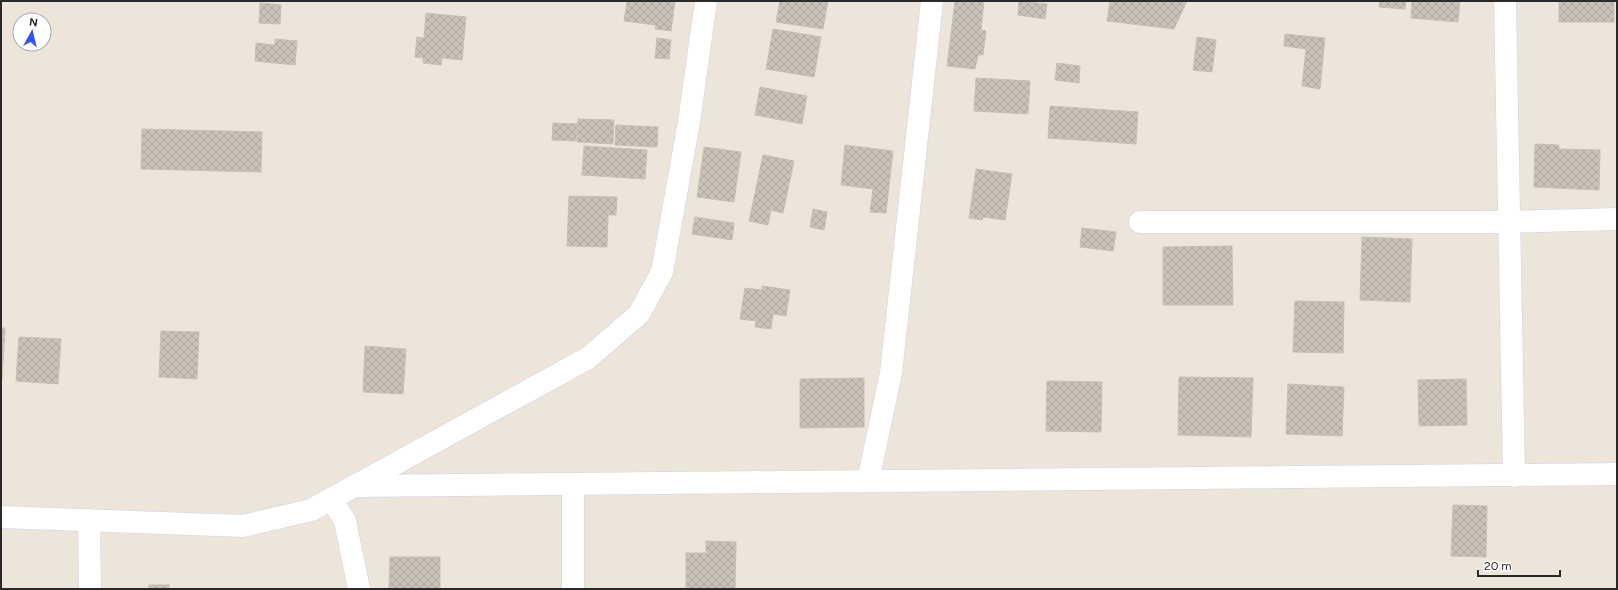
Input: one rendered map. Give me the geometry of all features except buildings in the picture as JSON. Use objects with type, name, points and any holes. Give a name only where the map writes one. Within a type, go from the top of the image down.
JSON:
[{"type":"street","points":[[1,517],[243,526],[311,510],[588,358],[639,314],[662,272],[689,122],[706,1]]},
{"type":"street","points":[[868,481],[891,373],[932,1]]},
{"type":"street","points":[[1504,1],[1514,476]]},
{"type":"street","points":[[1140,222],[1509,222],[1617,219]]},
{"type":"street","points":[[355,486],[1617,474]]},
{"type":"street","points":[[573,484],[573,589]]},
{"type":"street","points":[[331,499],[345,521],[359,589]]},
{"type":"street","points":[[89,520],[90,589]]}]
